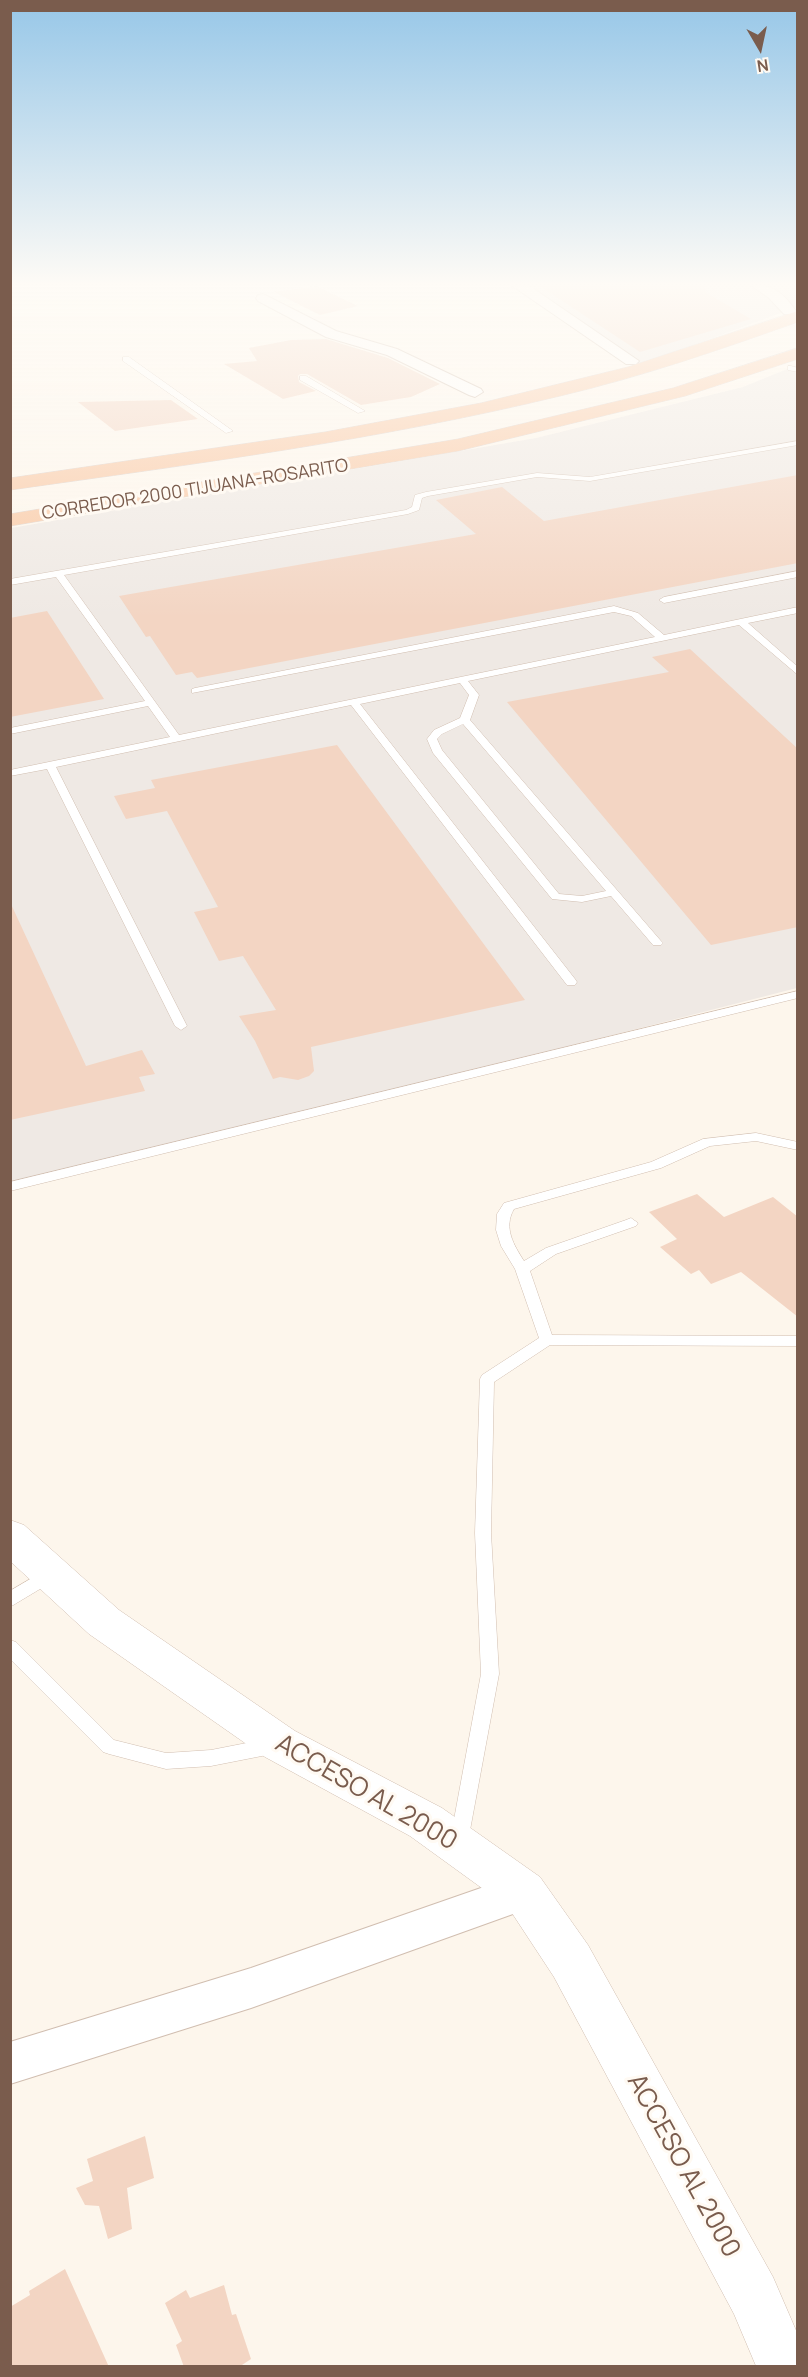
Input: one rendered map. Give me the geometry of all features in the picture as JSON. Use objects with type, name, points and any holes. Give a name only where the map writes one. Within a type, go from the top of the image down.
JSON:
[{"type":"highway","points":[[444,398],[455,396]]},
{"type":"highway","name":"CORREDOR 2000 TIJUANA-ROSARITO","points":[[10,484],[345,434],[537,396]]},
{"type":"highway","name":"CORREDOR 2000 TIJUANA-ROSARITO","points":[[15,519],[458,445],[663,396]]},
{"type":"highway","points":[[328,416],[382,408]]},
{"type":"highway","points":[[207,435],[251,428]]},
{"type":"highway","points":[[86,473],[145,446]]},
{"type":"street","name":"ACCESO AL 2000","points":[[10,1536],[104,1622],[280,1744],[426,1822],[524,1892],[571,1961],[754,2296],[783,2367]]},
{"type":"street","points":[[10,2063],[251,1988],[524,1892]]},
{"type":"lane","points":[[179,396],[229,431]]},
{"type":"lane","points":[[335,396],[361,411]]},
{"type":"lane","points":[[10,582],[408,512],[416,508],[418,497],[426,494],[537,475],[591,479],[798,443]]},
{"type":"lane","points":[[58,573],[176,738]]},
{"type":"lane","points":[[664,600],[798,574]]},
{"type":"lane","points":[[195,691],[614,609],[627,609],[634,613],[662,638]]},
{"type":"lane","points":[[10,773],[798,610]]},
{"type":"lane","points":[[741,622],[798,672]]},
{"type":"lane","points":[[462,679],[474,694],[473,703],[466,711],[465,720],[657,943]]},
{"type":"lane","points":[[353,701],[571,982]]},
{"type":"lane","points":[[10,731],[151,703]]},
{"type":"lane","points":[[465,720],[438,732],[432,739],[437,751],[556,897],[582,899],[615,892]]},
{"type":"lane","points":[[50,765],[182,1026]]},
{"type":"lane","points":[[10,1187],[798,994]]},
{"type":"lane","points":[[547,1340],[522,1269],[502,1233],[501,1215],[509,1206],[656,1165],[708,1142],[756,1137],[798,1146]]},
{"type":"lane","points":[[522,1269],[551,1251],[631,1223]]},
{"type":"lane","points":[[459,1845],[490,1674],[483,1533],[487,1379],[547,1340],[798,1341]]},
{"type":"lane","points":[[10,1600],[52,1574]]},
{"type":"lane","points":[[10,1647],[109,1746],[166,1761],[212,1758],[280,1744]]},
{"type":"shaded area","points":[[707,396],[797,396],[797,988],[11,1189],[11,528],[536,438]]},
{"type":"building","points":[[278,396],[296,396],[283,399]]},
{"type":"building","points":[[345,396],[413,396],[411,397],[361,405]]},
{"type":"building","points":[[171,400],[198,419],[115,431],[78,402]]},
{"type":"building","points":[[798,475],[798,563],[197,678],[192,672],[176,675],[150,636],[146,637],[119,596],[476,534],[436,500],[502,487],[544,521]]},
{"type":"building","points":[[47,611],[104,699],[10,717],[10,618]]},
{"type":"building","points":[[690,649],[798,749],[798,927],[711,945],[507,702],[669,672],[652,657]]},
{"type":"building","points":[[337,745],[525,1000],[311,1047],[314,1071],[309,1076],[298,1080],[280,1077],[273,1079],[255,1041],[239,1016],[276,1010],[243,956],[219,961],[194,912],[218,907],[167,811],[126,819],[114,796],[155,788],[151,780]]},
{"type":"building","points":[[10,902],[86,1066],[142,1050],[155,1074],[139,1077],[145,1091],[10,1120]]},
{"type":"building","points":[[697,1194],[724,1217],[773,1197],[798,1217],[798,1317],[741,1272],[711,1284],[699,1270],[691,1274],[660,1247],[677,1239],[649,1212]]},
{"type":"building","points":[[145,2136],[154,2178],[127,2188],[132,2229],[108,2239],[99,2206],[85,2205],[76,2188],[93,2181],[87,2159]]},
{"type":"building","points":[[65,2269],[109,2367],[10,2367],[10,2307],[30,2295],[29,2291]]},
{"type":"building","points":[[224,2285],[232,2315],[236,2314],[251,2359],[239,2367],[184,2367],[176,2345],[182,2341],[165,2303],[186,2290],[190,2298]]}]
